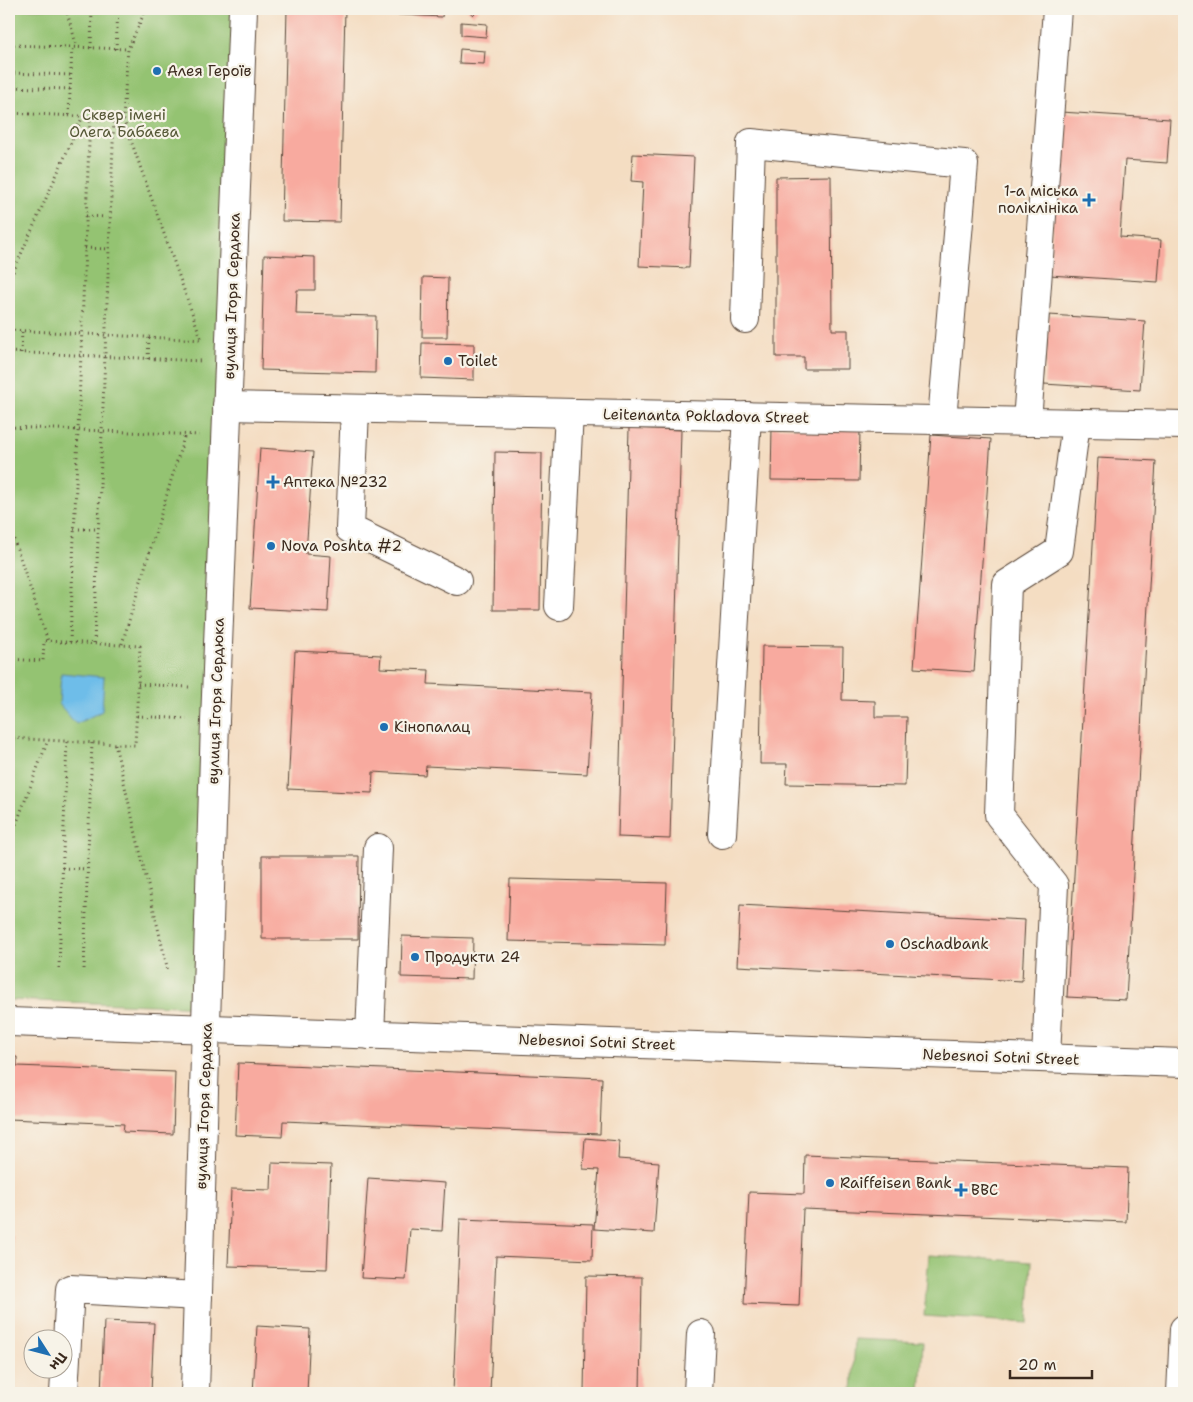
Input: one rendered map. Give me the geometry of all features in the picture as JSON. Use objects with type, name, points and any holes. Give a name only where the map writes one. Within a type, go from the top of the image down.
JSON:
[{"type":"street","name":"вулиця Ігоря Сердюка","points":[[195,1393],[227,406],[243,9]]},
{"type":"street","points":[[1027,422],[1057,9]]},
{"type":"street","points":[[745,319],[751,143],[964,164],[942,420]]},
{"type":"street","name":"Leitenanta Pokladova Street","points":[[227,406],[1184,425]]},
{"type":"street","points":[[355,409],[350,529],[457,581]]},
{"type":"street","points":[[559,606],[570,413]]},
{"type":"street","points":[[722,834],[747,416]]},
{"type":"street","points":[[1046,1058],[1054,885],[999,815],[1007,584],[1059,551],[1076,423]]},
{"type":"street","points":[[370,1035],[378,848]]},
{"type":"street","name":"Nebesnoi Sotni Street","points":[[9,1022],[1184,1063]]},
{"type":"street","points":[[64,1393],[70,1289],[198,1296]]},
{"type":"street","points":[[1181,1393],[1184,1329]]},
{"type":"street","points":[[698,1393],[701,1334]]},
{"type":"path","points":[[66,9],[77,47]]},
{"type":"path","points":[[91,48],[92,9]]},
{"type":"path","points":[[116,48],[118,9]]},
{"type":"path","points":[[9,330],[204,340],[123,118],[128,49],[146,9]]},
{"type":"path","points":[[9,45],[128,49]]},
{"type":"path","points":[[69,115],[72,47]]},
{"type":"path","points":[[9,73],[71,75]]},
{"type":"path","points":[[9,87],[70,88]]},
{"type":"path","points":[[9,113],[123,118]]},
{"type":"path","points":[[9,281],[83,116]]},
{"type":"path","points":[[70,642],[90,116]]},
{"type":"path","points":[[94,643],[114,118]]},
{"type":"path","points":[[86,216],[110,217]]},
{"type":"path","points":[[85,248],[109,249]]},
{"type":"path","points":[[21,353],[22,331]]},
{"type":"path","points":[[148,359],[149,338]]},
{"type":"path","points":[[9,352],[205,361]]},
{"type":"path","points":[[9,427],[202,435]]},
{"type":"path","points":[[122,645],[185,434]]},
{"type":"path","points":[[9,525],[48,641]]},
{"type":"path","points":[[74,529],[98,530]]},
{"type":"path","points":[[9,660],[43,661],[44,640],[140,646],[135,745],[9,738]]},
{"type":"path","points":[[138,684],[192,687]]},
{"type":"path","points":[[137,716],[190,719]]},
{"type":"path","points":[[9,843],[48,740]]},
{"type":"path","points":[[59,968],[67,741]]},
{"type":"path","points":[[84,969],[92,742]]},
{"type":"path","points":[[115,744],[168,971]]},
{"type":"path","points":[[62,868],[87,869]]},
{"type":"green space","name":"Сквер імені Олега Бабаєва","points":[[9,9],[243,9],[207,1007],[9,1000]]},
{"type":"green space","points":[[929,1255],[1032,1262],[1028,1323],[924,1316]]},
{"type":"green space","points":[[855,1339],[923,1342],[920,1393],[852,1393]]},
{"type":"water","points":[[61,673],[104,677],[102,711],[76,724],[59,704]]},
{"type":"building","points":[[287,9],[345,9],[340,222],[282,221]]},
{"type":"building","points":[[364,9],[443,9],[442,17],[363,13]]},
{"type":"building","points":[[466,9],[479,9],[473,15]]},
{"type":"building","points":[[863,9],[863,12],[818,10]]},
{"type":"building","points":[[461,22],[487,24],[486,37],[461,35]]},
{"type":"building","points":[[460,49],[485,51],[484,64],[459,63]]},
{"type":"building","name":"1-а міська поліклініка","points":[[1061,112],[1170,119],[1167,163],[1125,160],[1120,237],[1161,240],[1158,282],[1049,275]]},
{"type":"building","points":[[633,154],[694,157],[689,268],[639,266],[643,182],[631,181]]},
{"type":"building","points":[[831,176],[832,330],[848,330],[848,369],[804,369],[804,357],[776,357],[776,177]]},
{"type":"building","points":[[264,255],[315,257],[315,290],[297,290],[296,314],[376,316],[375,373],[261,370]]},
{"type":"building","points":[[423,277],[448,278],[447,337],[422,337]]},
{"type":"building","points":[[1049,315],[1145,321],[1140,390],[1044,384]]},
{"type":"building","name":"Toilet","points":[[422,343],[474,344],[474,380],[421,378]]},
{"type":"building","points":[[772,427],[860,429],[859,481],[771,480]]},
{"type":"building","points":[[629,428],[681,430],[670,839],[618,837]]},
{"type":"building","points":[[931,435],[991,439],[974,672],[914,668]]},
{"type":"building","points":[[260,448],[313,452],[306,554],[331,556],[328,612],[250,608]]},
{"type":"building","points":[[495,452],[542,453],[540,610],[493,610]]},
{"type":"building","points":[[1098,458],[1156,461],[1126,1000],[1067,997]]},
{"type":"building","points":[[762,646],[843,647],[842,700],[875,701],[875,717],[907,717],[905,786],[786,784],[787,764],[760,764]]},
{"type":"building","points":[[295,651],[381,655],[380,668],[429,670],[428,684],[592,692],[587,774],[426,766],[425,775],[373,772],[372,793],[288,789]]},
{"type":"building","points":[[262,856],[359,856],[358,939],[262,939]]},
{"type":"building","points":[[510,879],[667,883],[665,945],[508,941]]},
{"type":"building","points":[[740,905],[1025,920],[1022,981],[737,966]]},
{"type":"building","points":[[402,936],[473,938],[472,979],[401,977]]},
{"type":"building","points":[[9,1057],[17,1057],[17,1066],[175,1072],[173,1134],[123,1132],[124,1124],[9,1119]]},
{"type":"building","points":[[238,1063],[602,1078],[600,1134],[283,1121],[282,1137],[235,1135]]},
{"type":"building","points":[[585,1138],[619,1141],[618,1159],[659,1162],[654,1233],[594,1229],[599,1170],[583,1169]]},
{"type":"building","points":[[805,1155],[1128,1168],[1126,1222],[803,1209],[799,1306],[744,1304],[749,1192],[804,1194]]},
{"type":"building","points":[[272,1163],[331,1165],[327,1269],[228,1266],[231,1189],[271,1190]]},
{"type":"building","points":[[368,1178],[445,1183],[442,1231],[410,1229],[406,1280],[361,1278]]},
{"type":"building","points":[[460,1219],[593,1224],[592,1260],[496,1256],[490,1393],[453,1393]]},
{"type":"building","points":[[9,1235],[12,1235],[10,1278],[9,1278]]},
{"type":"building","points":[[586,1276],[642,1277],[640,1393],[584,1393]]},
{"type":"building","points":[[104,1321],[154,1323],[151,1393],[101,1393]]},
{"type":"building","points":[[257,1326],[310,1329],[307,1393],[253,1393]]},
{"type":"place","name":"Алея Героїв","points":[[157,71]]},
{"type":"place","name":"1-а міська поліклініка","points":[[1089,200]]},
{"type":"place","name":"Toilet","points":[[448,361]]},
{"type":"place","name":"Аптека №232","points":[[273,482]]},
{"type":"place","name":"Nova Poshta #2","points":[[271,546]]},
{"type":"place","name":"Кінопалац","points":[[384,727]]},
{"type":"place","name":"Oschadbank","points":[[890,944]]},
{"type":"place","name":"Продукти 24","points":[[415,957]]},
{"type":"place","name":"Raiffeisen Bank","points":[[830,1183]]},
{"type":"place","name":"ВВС","points":[[961,1190]]}]
